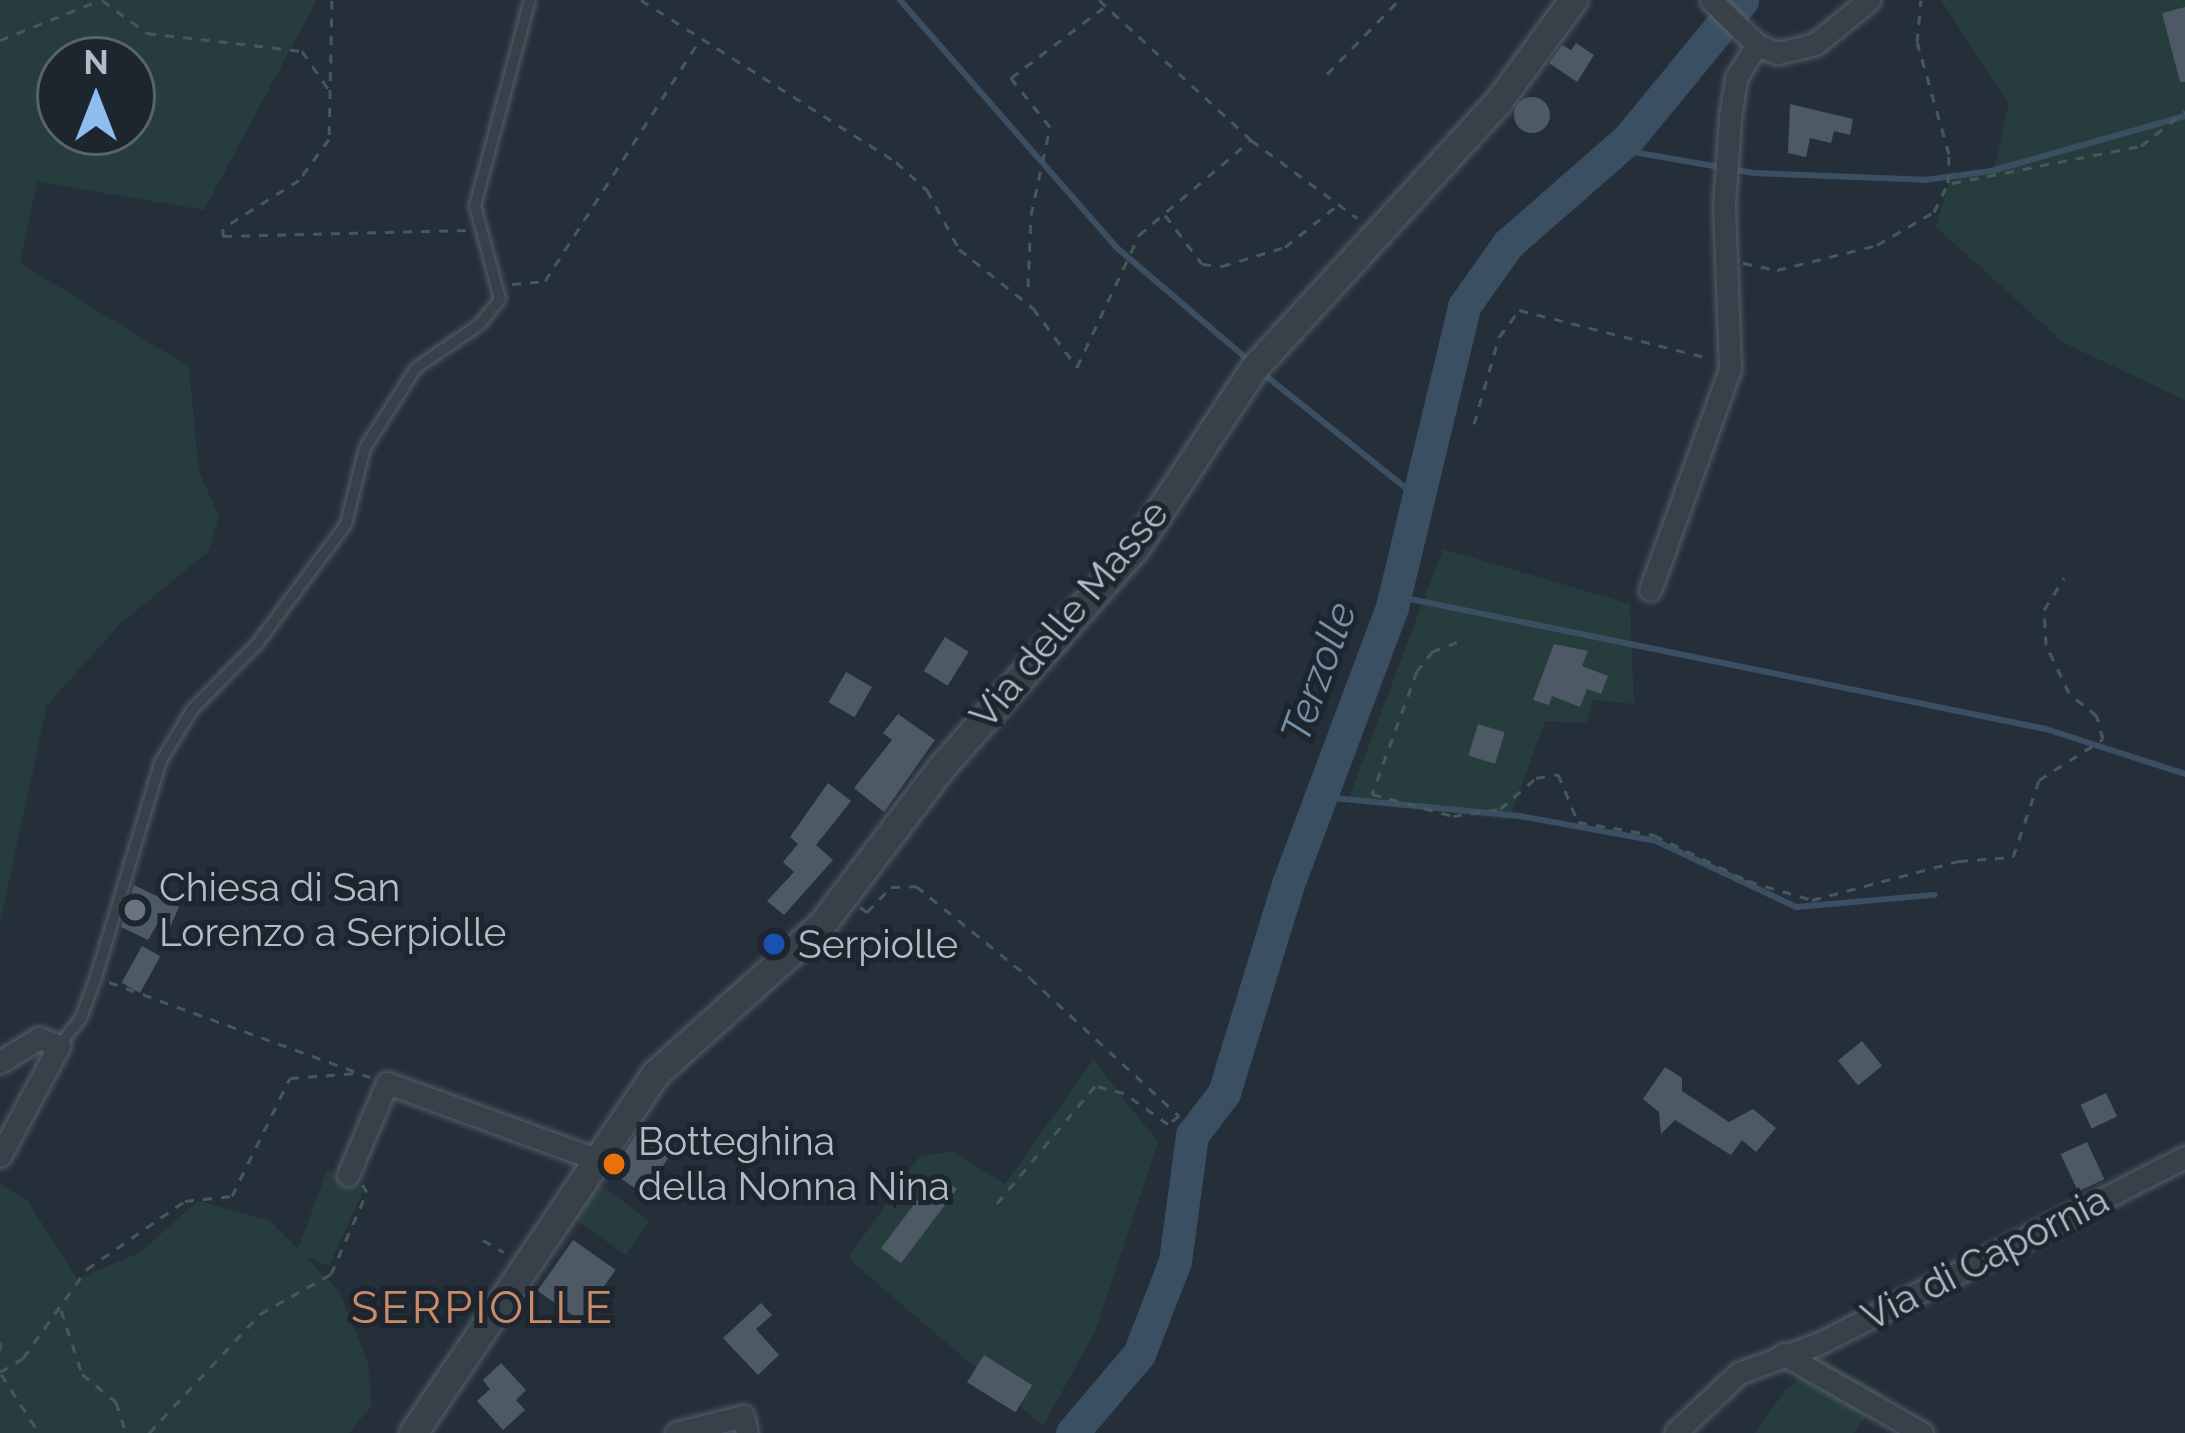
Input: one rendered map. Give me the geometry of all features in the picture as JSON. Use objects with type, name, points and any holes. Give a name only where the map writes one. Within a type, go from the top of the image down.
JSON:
[{"type":"street","name":"Via delle Masse","points":[[413,1433],[666,1061],[806,940],[939,770],[1135,548],[1255,367],[1498,102],[1573,0]]},
{"type":"street","points":[[1713,1],[1755,43],[1778,52],[1805,49],[1869,0]]},
{"type":"street","points":[[1650,590],[1725,395],[1730,346],[1727,259],[1733,98],[1755,43]]},
{"type":"street","points":[[0,1062],[39,1038],[58,1046],[0,1156]]},
{"type":"street","points":[[348,1175],[387,1084],[598,1160]]},
{"type":"street","name":"Via di Capornia","points":[[1675,1433],[1738,1372],[1820,1343],[2185,1157]]},
{"type":"street","name":"Via di Capornia","points":[[1783,1354],[1922,1433]]},
{"type":"street","points":[[676,1433],[743,1416],[747,1433]]},
{"type":"lane","points":[[58,1046],[81,1018],[96,977],[161,760],[192,710],[256,644],[346,524],[365,448],[416,368],[480,324],[500,299],[496,271],[476,231],[475,206],[530,0]]},
{"type":"path","points":[[0,40],[101,0],[147,33],[302,51],[316,60],[331,92]]},
{"type":"path","points":[[332,0],[329,139],[318,160],[223,228],[224,236],[476,231]]},
{"type":"path","points":[[641,0],[896,162],[927,190],[959,249],[1033,308],[1077,367],[1139,235],[1251,140]]},
{"type":"path","points":[[1099,0],[1251,140],[1304,174],[1335,206],[1384,230]]},
{"type":"path","points":[[1328,74],[1399,0]]},
{"type":"path","points":[[1727,259],[1777,270],[1877,245],[1934,212],[1948,183],[1949,154],[1917,42],[1922,0]]},
{"type":"path","points":[[1028,286],[1030,215],[1050,127],[1011,78],[1105,6]]},
{"type":"path","points":[[500,299],[511,284],[545,280],[701,38]]},
{"type":"path","points":[[1948,183],[2103,158],[2141,146],[2185,111]]},
{"type":"path","points":[[1164,214],[1202,264],[1222,266],[1286,248],[1335,206]]},
{"type":"path","points":[[1474,424],[1484,375],[1519,310],[1684,357],[1719,359],[1730,346]]},
{"type":"path","points":[[1457,642],[1433,651],[1417,671],[1372,794],[1453,816],[1500,809],[1536,778],[1558,775],[1577,822],[1654,836],[1748,881],[1811,900],[1959,861],[2013,856],[2039,780],[2103,739],[2097,716],[2069,693],[2046,645],[2044,610],[2064,578]]},
{"type":"path","points":[[844,894],[867,912],[891,887],[916,886],[1030,978],[1179,1116],[1168,1124],[1124,1093],[1095,1086],[993,1208]]},
{"type":"path","points":[[96,977],[387,1084]]},
{"type":"path","points":[[39,1433],[0,1372],[22,1358],[87,1269],[122,1251],[130,1236],[185,1201],[232,1196],[290,1078],[358,1073]]},
{"type":"path","points":[[148,1433],[260,1314],[331,1274],[368,1188],[348,1175]]},
{"type":"path","points":[[483,1240],[509,1255]]},
{"type":"path","points":[[61,1310],[82,1374],[116,1402],[126,1433]]},
{"type":"path","points":[[0,1342],[0,1352]]},
{"type":"green space","points":[[0,0],[317,0],[204,210],[37,182],[20,263],[189,367],[199,472],[219,516],[208,552],[121,623],[47,705],[0,924]]},
{"type":"green space","points":[[1941,0],[2185,0],[2185,400],[2064,343],[1936,227],[1952,172],[1992,176],[2009,104]]},
{"type":"green space","points":[[1443,549],[1630,604],[1634,704],[1593,700],[1586,723],[1545,721],[1509,820],[1348,800]]},
{"type":"green space","points":[[1093,1060],[1158,1142],[1095,1332],[1043,1426],[848,1258],[920,1156],[952,1151],[1005,1184]]},
{"type":"green space","points":[[327,1170],[365,1187],[329,1266],[306,1257],[339,1291],[368,1363],[372,1405],[349,1433],[0,1433],[0,1184],[28,1201],[77,1279],[139,1253],[198,1201],[270,1221],[298,1249]]},
{"type":"green space","points":[[595,1181],[650,1221],[625,1255],[570,1215]]},
{"type":"green space","points":[[1824,1360],[1882,1393],[1854,1433],[1755,1433],[1786,1389]]},
{"type":"building","points":[[2185,7],[2185,82],[2180,82],[2162,13]]},
{"type":"building","points":[[1576,43],[1594,55],[1577,82],[1549,63],[1562,45],[1571,50]]},
{"type":"building","points":[[1532,97],[1545,102],[1550,115],[1545,128],[1532,133],[1519,128],[1514,115],[1519,102]]},
{"type":"building","points":[[1790,104],[1853,119],[1850,135],[1834,131],[1831,143],[1810,138],[1806,157],[1788,153]]},
{"type":"building","points":[[945,637],[969,652],[948,686],[924,671]]},
{"type":"building","points":[[1554,644],[1588,651],[1582,666],[1608,676],[1601,694],[1587,689],[1580,707],[1552,696],[1549,705],[1533,700]]},
{"type":"building","points":[[846,672],[872,687],[854,717],[828,702]]},
{"type":"building","points":[[898,714],[935,740],[884,812],[854,788],[892,740],[883,733]]},
{"type":"building","points":[[1478,724],[1505,732],[1495,764],[1468,756]]},
{"type":"building","points":[[828,783],[851,801],[816,845],[833,860],[784,915],[767,901],[794,872],[783,862],[798,844],[790,837]]},
{"type":"building","points":[[134,885],[179,907],[170,927],[159,921],[148,940],[121,927]]},
{"type":"building","points":[[142,946],[160,956],[140,993],[122,983]]},
{"type":"building","points":[[1862,1041],[1882,1066],[1858,1085],[1838,1061]]},
{"type":"building","points":[[1665,1067],[1682,1078],[1682,1091],[1729,1122],[1753,1109],[1776,1128],[1756,1152],[1742,1140],[1731,1155],[1675,1120],[1661,1134],[1659,1112],[1643,1099]]},
{"type":"building","points":[[2106,1093],[2117,1117],[2092,1128],[2081,1105]]},
{"type":"building","points":[[641,1127],[674,1149],[644,1194],[611,1172]]},
{"type":"building","points":[[2087,1142],[2104,1179],[2078,1191],[2061,1154]]},
{"type":"building","points":[[937,1174],[957,1189],[901,1263],[881,1248]]},
{"type":"building","points":[[573,1240],[616,1270],[580,1321],[537,1291]]},
{"type":"building","points":[[761,1303],[772,1315],[756,1329],[779,1355],[758,1375],[723,1338]]},
{"type":"building","points":[[984,1355],[1032,1385],[1015,1412],[967,1382]]},
{"type":"building","points":[[501,1363],[526,1390],[516,1400],[525,1410],[503,1430],[477,1401],[490,1389],[483,1380]]},
{"type":"waterway","points":[[900,0],[1116,247],[1252,363]]},
{"type":"waterway","name":"Terzolle","points":[[1072,1433],[1139,1354],[1175,1261],[1192,1135],[1224,1093],[1288,884],[1392,607],[1464,306],[1508,244],[1628,139],[1742,0]]},
{"type":"waterway","points":[[1616,149],[1754,173],[1925,180],[1991,171],[2185,116]]},
{"type":"waterway","points":[[1261,372],[1416,496]]},
{"type":"waterway","points":[[1395,596],[2046,729],[2185,774]]},
{"type":"waterway","points":[[1323,797],[1520,816],[1656,841],[1796,907],[1934,895]]},
{"type":"place","name":"Chiesa di San Lorenzo a Serpiolle","points":[[135,910]]},
{"type":"place","name":"Serpiolle","points":[[774,944]]},
{"type":"place","name":"Botteghina della Nonna Nina","points":[[614,1164]]},
{"type":"district","name":"SERPIOLLE","points":[[483,1308]]}]
